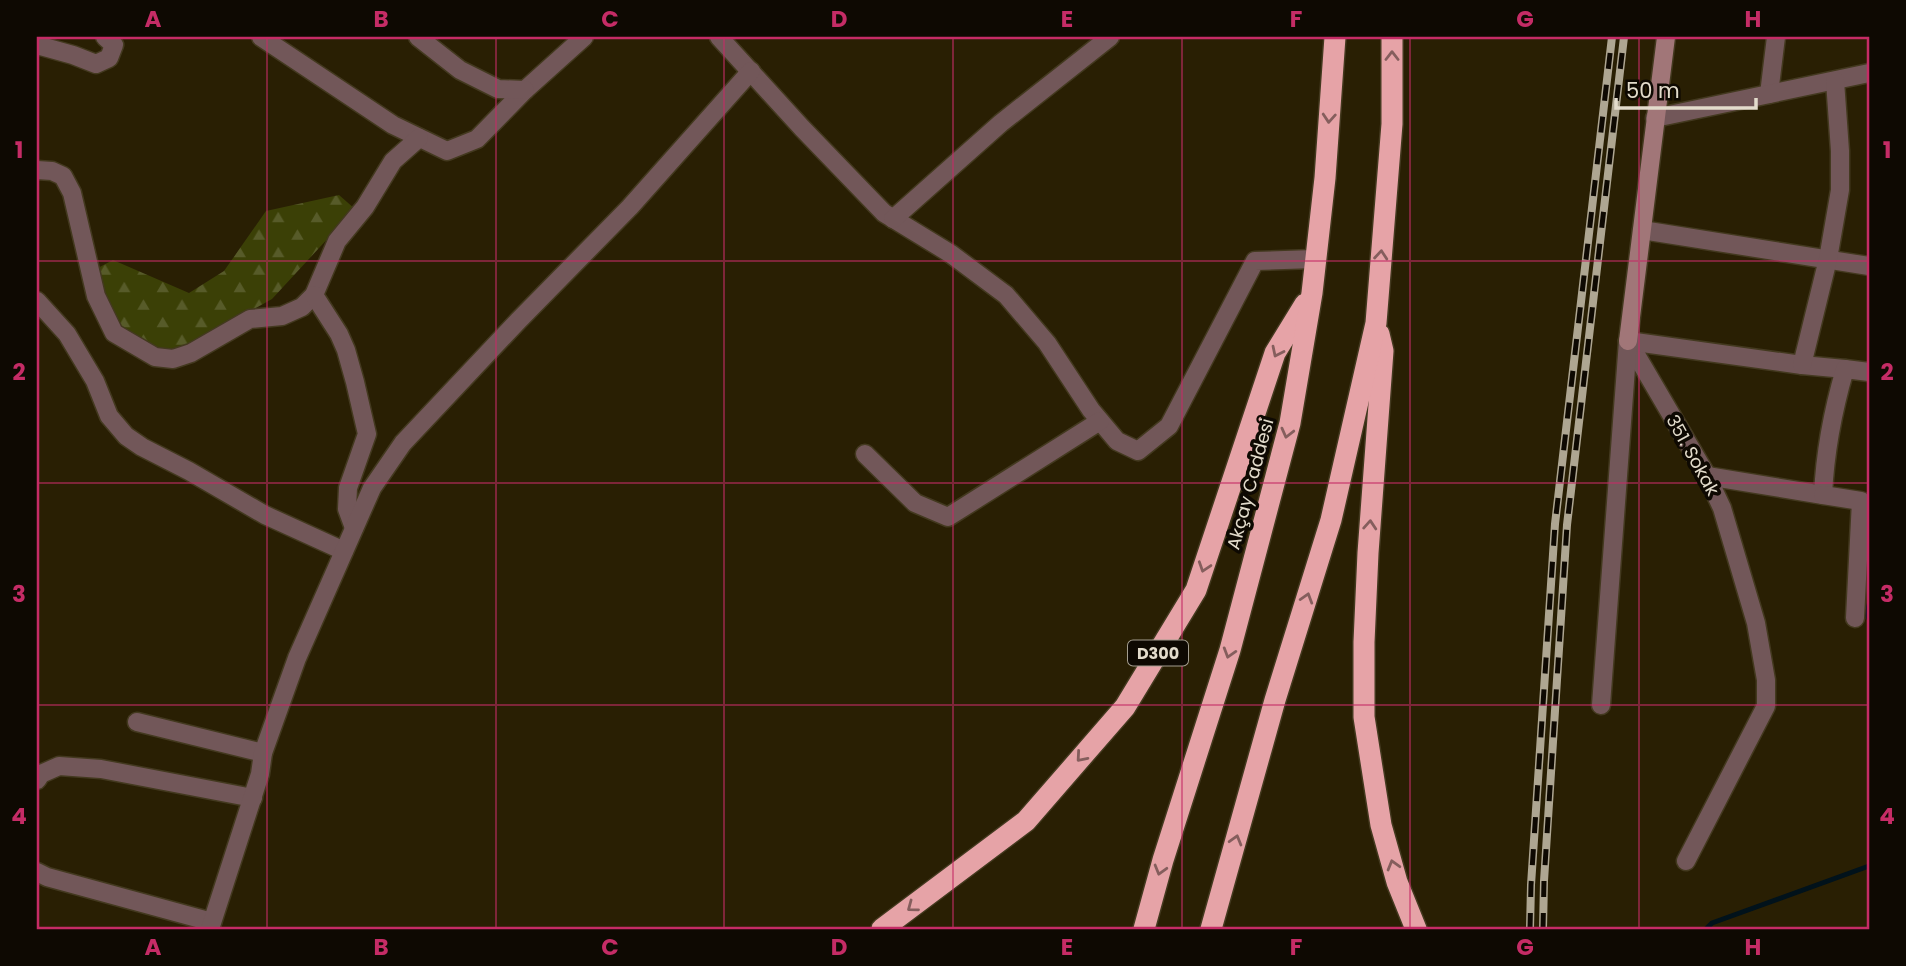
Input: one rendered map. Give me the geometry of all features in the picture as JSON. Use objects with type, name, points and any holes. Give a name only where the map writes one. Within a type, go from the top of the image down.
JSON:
[{"type":"highway","points":[[1211,929],[1275,700],[1331,520],[1376,323],[1392,124],[1392,37]]},
{"type":"highway","name":"Akçay Caddesi","points":[[1144,929],[1163,860],[1230,650],[1290,423],[1312,293],[1325,178],[1334,41]]},
{"type":"highway","name":"D300","points":[[882,929],[1026,821],[1125,707],[1196,590],[1275,353],[1312,293]]},
{"type":"highway","points":[[1376,323],[1383,351],[1366,591],[1364,717],[1381,825],[1397,882],[1416,929]]},
{"type":"street","points":[[37,45],[96,64],[109,58],[114,45],[105,37]]},
{"type":"street","points":[[261,37],[393,125],[447,151],[477,139],[584,37]]},
{"type":"street","points":[[418,37],[460,70],[498,89],[526,90]]},
{"type":"street","points":[[719,37],[884,213],[951,254],[1006,295],[1046,342],[1100,421],[1117,441],[1138,451],[1169,426],[1255,261],[1314,259]]},
{"type":"street","points":[[893,219],[1001,123],[1110,37]]},
{"type":"street","points":[[1601,705],[1628,341],[1666,37]]},
{"type":"street","points":[[1769,94],[1776,37]]},
{"type":"street","points":[[37,872],[211,925],[253,798],[263,753],[297,658],[372,488],[403,443],[631,207],[751,71]]},
{"type":"street","points":[[1655,118],[1869,74]]},
{"type":"street","points":[[1802,365],[1828,259],[1840,190],[1835,80]]},
{"type":"street","points":[[37,170],[52,171],[62,176],[72,193],[96,296],[114,333],[155,356],[173,359],[191,354],[250,319],[282,316],[302,307],[314,295],[337,241],[365,207],[393,161],[419,138]]},
{"type":"street","points":[[1642,230],[1869,266]]},
{"type":"street","points":[[314,295],[346,350],[367,434],[348,488],[347,509],[354,528]]},
{"type":"street","points":[[37,301],[67,334],[95,380],[109,416],[125,436],[265,515],[344,551]]},
{"type":"street","points":[[1628,341],[1869,372]]},
{"type":"street","name":"351. Sokak","points":[[1628,341],[1707,475],[1722,508],[1756,623],[1766,680],[1766,706],[1686,861]]},
{"type":"street","points":[[1823,495],[1824,461],[1837,394],[1845,369]]},
{"type":"street","points":[[865,454],[915,503],[948,517],[1100,421]]},
{"type":"street","points":[[1707,475],[1861,501],[1856,618]]},
{"type":"street","points":[[137,722],[263,753]]},
{"type":"street","points":[[37,780],[41,774],[59,766],[101,769],[253,798]]},
{"type":"green space","points":[[339,195],[355,209],[272,299],[171,355],[117,329],[94,270],[113,260],[189,293],[224,271],[266,211]]},
{"type":"waterway","points":[[1863,602],[1869,619]]},
{"type":"waterway","points":[[1706,929],[1712,923],[1869,866]]},
{"type":"railway","points":[[1530,929],[1555,524],[1612,37]]},
{"type":"railway","points":[[1543,929],[1567,525],[1624,37]]}]
